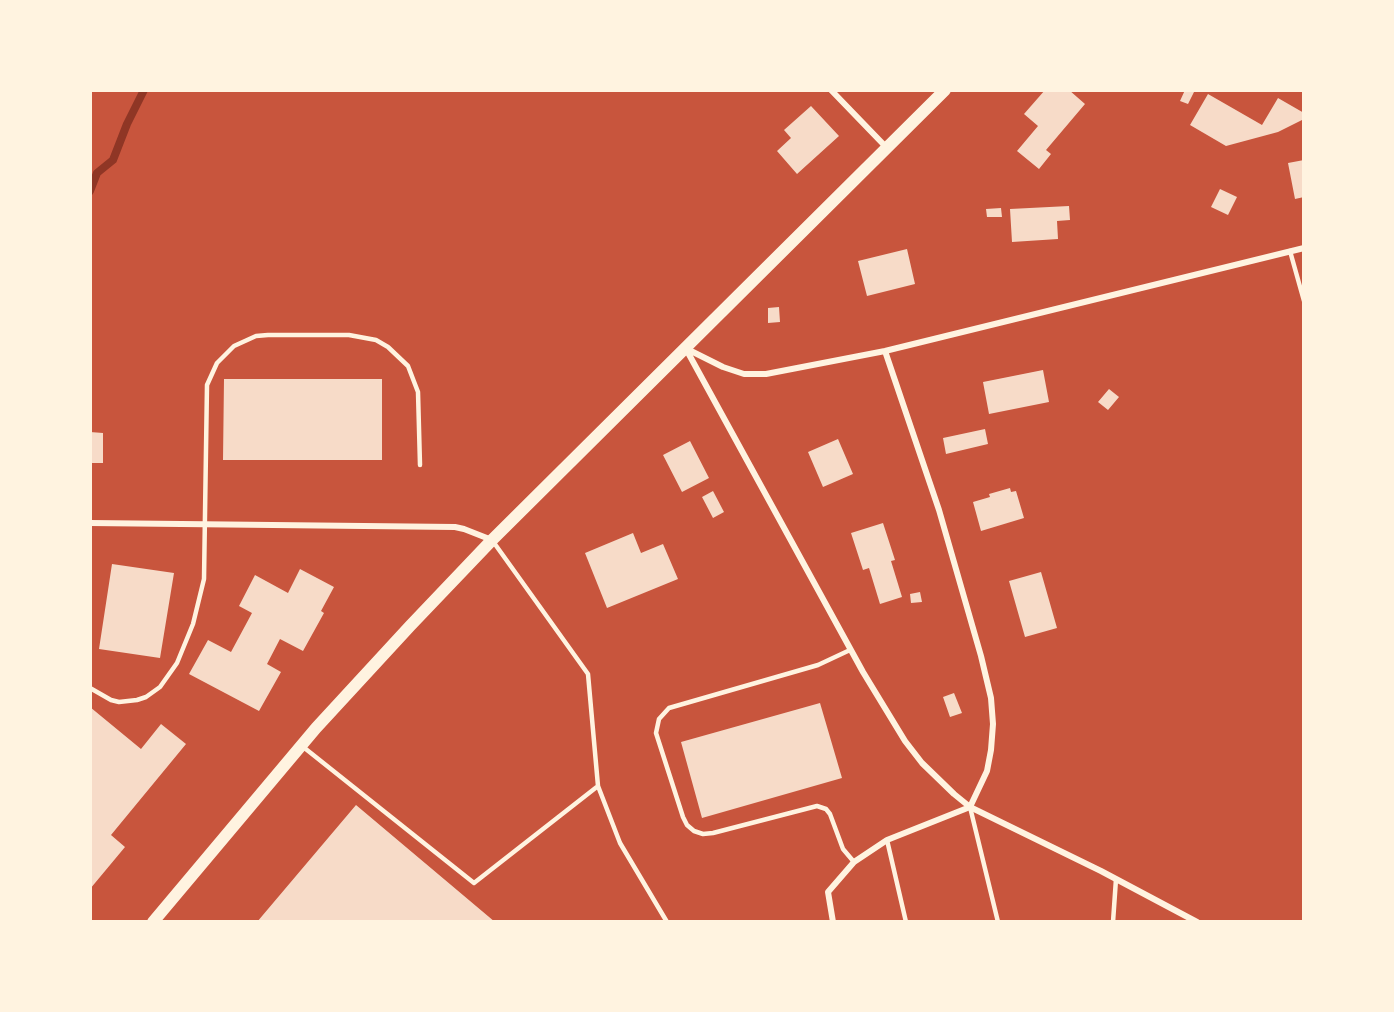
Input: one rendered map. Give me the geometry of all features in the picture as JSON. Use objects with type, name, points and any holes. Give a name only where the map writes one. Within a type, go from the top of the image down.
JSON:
[{"type":"main road","points":[[153,922],[302,745],[410,626],[492,540],[945,90]]},
{"type":"street","points":[[831,90],[888,149]]},
{"type":"street","points":[[686,349],[723,367],[754,375],[885,351],[1302,248]]},
{"type":"street","points":[[686,349],[850,650],[914,753],[941,783],[970,807],[1197,922]]},
{"type":"street","points":[[833,922],[828,892],[854,862],[887,840],[970,807],[987,771],[993,724],[991,698],[958,571],[885,351]]},
{"type":"street","points":[[90,524],[455,527],[492,540]]},
{"type":"lane","points":[[1290,251],[1304,302]]},
{"type":"lane","points":[[90,688],[111,700],[128,702],[146,697],[160,687],[177,663],[193,624],[204,579],[207,385],[224,353],[234,346],[256,336],[349,335],[376,340],[388,347],[408,366],[418,392],[420,465]]},
{"type":"lane","points":[[492,540],[588,674],[598,786],[620,843],[667,922]]},
{"type":"lane","points":[[850,650],[818,665],[669,708],[659,719],[656,733],[683,817],[694,831],[703,834],[713,833],[817,806],[826,809],[830,814],[843,849],[854,862]]},
{"type":"lane","points":[[302,745],[474,882],[598,786]]},
{"type":"lane","points":[[970,807],[998,922]]},
{"type":"lane","points":[[887,840],[906,922]]},
{"type":"lane","points":[[1113,922],[1116,879]]},
{"type":"building","points":[[1045,90],[1069,90],[1085,104],[1046,150],[1051,154],[1039,169],[1017,151],[1038,126],[1024,114]]},
{"type":"building","points":[[1185,90],[1194,92],[1188,104],[1180,101]]},
{"type":"building","points":[[1208,94],[1262,125],[1278,98],[1304,113],[1304,119],[1278,132],[1226,146],[1190,125]]},
{"type":"building","points":[[811,106],[839,136],[797,174],[777,151],[791,138],[784,130]]},
{"type":"building","points":[[1304,160],[1304,197],[1295,199],[1288,163]]},
{"type":"building","points":[[1220,189],[1237,197],[1228,215],[1211,207]]},
{"type":"building","points":[[1069,206],[1070,220],[1057,221],[1058,239],[1012,242],[1010,209]]},
{"type":"building","points":[[1001,208],[1002,217],[987,217],[986,209]]},
{"type":"building","points":[[907,249],[915,284],[867,296],[858,261]]},
{"type":"building","points":[[779,307],[780,322],[768,323],[768,308]]},
{"type":"building","points":[[1043,370],[1049,402],[989,414],[983,382]]},
{"type":"building","points":[[224,379],[382,379],[382,460],[223,460]]},
{"type":"building","points":[[1109,389],[1119,397],[1108,410],[1098,402]]},
{"type":"building","points":[[985,429],[988,444],[946,454],[943,438]]},
{"type":"building","points":[[90,432],[103,433],[103,463],[90,463]]},
{"type":"building","points":[[838,439],[853,474],[823,487],[808,452]]},
{"type":"building","points":[[690,441],[709,478],[682,492],[663,455]]},
{"type":"building","points":[[1010,488],[1011,492],[1016,491],[1024,518],[981,531],[973,502],[990,497],[989,494]]},
{"type":"building","points":[[713,491],[724,512],[713,518],[702,497]]},
{"type":"building","points":[[883,523],[895,560],[891,561],[902,597],[880,604],[869,568],[863,570],[851,533]]},
{"type":"building","points":[[633,533],[641,553],[663,544],[678,579],[607,608],[585,553]]},
{"type":"building","points":[[112,564],[174,573],[160,658],[99,649]]},
{"type":"building","points":[[300,569],[334,587],[321,611],[324,613],[303,651],[280,639],[267,664],[281,672],[259,711],[189,674],[208,640],[231,652],[252,613],[239,606],[255,575],[288,593]]},
{"type":"building","points":[[1041,572],[1057,628],[1025,637],[1009,581]]},
{"type":"building","points":[[920,592],[922,602],[911,603],[910,594]]},
{"type":"building","points":[[954,693],[962,713],[950,717],[943,697]]},
{"type":"building","points":[[820,703],[842,778],[702,818],[681,742]]},
{"type":"building","points":[[90,707],[141,749],[161,724],[186,744],[111,835],[125,847],[90,889]]},
{"type":"building","points":[[356,805],[495,922],[257,922]]},
{"type":"waterway","points":[[90,191],[97,173],[113,160],[144,90]]}]
